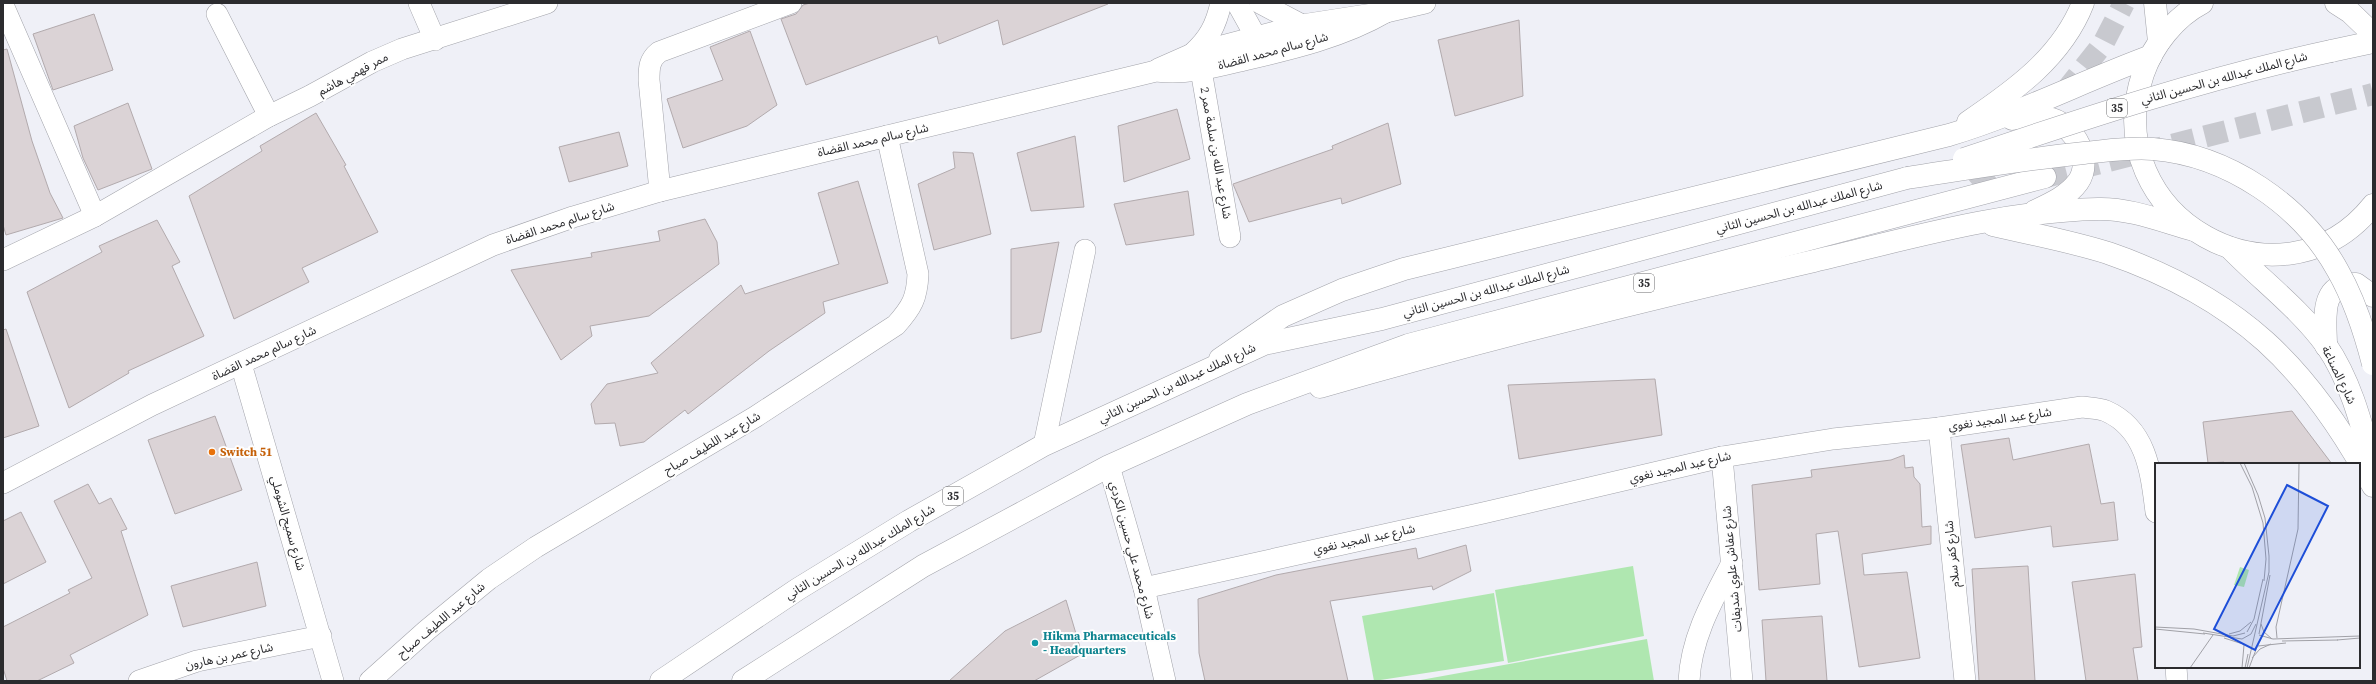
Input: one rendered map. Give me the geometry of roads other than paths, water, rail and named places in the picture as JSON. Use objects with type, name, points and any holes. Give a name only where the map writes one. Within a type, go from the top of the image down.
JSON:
[{"type":"main road","points":[[1949,135],[2016,90],[2064,39],[2084,3]]},
{"type":"main road","points":[[2155,3],[2155,49]]},
{"type":"main road","points":[[2194,230],[2172,210],[2153,186],[2146,173],[2138,144],[2136,129],[2137,98],[2140,84],[2155,49],[2177,21],[2202,3]]},
{"type":"main road","points":[[2336,3],[2350,12],[2373,34]]},
{"type":"main road","name":"شارع الملك عبدالله بن الحسين الثاني","points":[[661,681],[681,665],[902,524],[1044,445],[1264,344],[1382,319],[1907,178],[2118,107],[2194,84],[2294,59],[2373,42]]},
{"type":"main road","points":[[1205,370],[1248,338],[1283,316],[1342,290],[1404,269],[1949,135],[2013,114],[2155,49]]},
{"type":"main road","points":[[1984,124],[2027,117],[2052,119],[2068,127],[2076,139],[2084,165],[2078,181],[2069,191],[2053,202],[2026,215]]},
{"type":"main road","points":[[1907,178],[2043,157],[2152,149],[2175,152],[2226,169],[2251,180],[2276,199],[2301,222],[2322,245],[2338,271],[2353,302],[2373,364]]},
{"type":"main road","name":"35","points":[[743,681],[923,566],[1109,466],[1246,404],[1408,345],[1967,193],[2045,177]]},
{"type":"main road","points":[[1246,404],[1309,390],[1442,352],[1788,267],[1982,222],[2026,215],[2099,209],[2116,210],[2194,230],[2230,248],[2272,254],[2314,246],[2334,238],[2352,226],[2373,205]]},
{"type":"main road","points":[[1982,222],[2078,245],[2129,261],[2191,290],[2235,316],[2267,343],[2315,393],[2335,420],[2360,463]]},
{"type":"main road","name":"شارع الصناعة","points":[[2230,248],[2258,277],[2294,309],[2326,346],[2351,398],[2373,467]]},
{"type":"main road","points":[[2326,346],[2326,310],[2328,300],[2334,290],[2342,286],[2356,284],[2373,296]]},
{"type":"main road","points":[[2360,463],[2373,486]]},
{"type":"street","points":[[419,3],[435,40]]},
{"type":"street","name":"ممر فهمي هاشم","points":[[3,260],[95,216],[269,116],[310,96],[372,62],[402,49],[435,40],[547,3]]},
{"type":"street","points":[[660,191],[649,80],[649,65],[652,57],[659,52],[791,3]]},
{"type":"street","points":[[1197,62],[1216,21],[1221,3]]},
{"type":"street","points":[[1238,3],[1258,36],[1265,55]]},
{"type":"street","points":[[1260,3],[1302,25]]},
{"type":"street","name":"شارع سالم محمد القضاة","points":[[1197,62],[1258,36],[1302,25],[1386,12],[1425,3]]},
{"type":"street","points":[[3,5],[95,216]]},
{"type":"street","name":"شارع سالم محمد القضاة","points":[[3,483],[152,405],[493,245],[573,217],[660,191],[1156,71],[1164,65],[1265,55],[1342,32],[1367,23],[1386,12]]},
{"type":"street","points":[[217,14],[269,116]]},
{"type":"street","name":"شارع عبد الله بن سلمة ممر 2","points":[[1197,62],[1230,237]]},
{"type":"street","name":"شارع عبد اللطيف صباح","points":[[370,681],[427,630],[489,580],[536,547],[755,417],[896,325],[910,309],[917,292],[918,274],[887,136]]},
{"type":"street","points":[[1044,445],[1085,250]]},
{"type":"street","name":"شارع سميح الشوملي","points":[[241,364],[333,681]]},
{"type":"street","name":"شارع عبد المجيد نغوي","points":[[1144,588],[1483,513],[1722,457],[1833,439],[1939,428],[2082,407],[2105,411],[2125,422],[2136,436],[2145,453],[2155,507]]},
{"type":"street","name":"شارع كفر سلام","points":[[1939,428],[1965,681]]},
{"type":"street","name":"شارع عفاش علوي شديفات","points":[[1722,457],[1742,681]]},
{"type":"street","name":"شارع محمد علي حسين الكردي","points":[[1109,466],[1144,588],[1165,681]]},
{"type":"street","points":[[1689,681],[1690,667],[1703,620],[1732,563]]},
{"type":"street","name":"شارع عمر بن هارون","points":[[139,681],[197,661],[321,636]]},
{"type":"street","points":[[2176,668],[2177,681]]},
{"type":"tunnel","points":[[2064,93],[2103,44],[2124,3]]},
{"type":"tunnel","points":[[2045,177],[2373,94]]},
{"type":"tunnel","points":[[1974,186],[2006,157]]},
{"type":"place","name":"Switch 51","points":[[212,452]]},
{"type":"place","name":"Hikma Pharmaceuticals - Headquarters","points":[[1035,643]]}]
